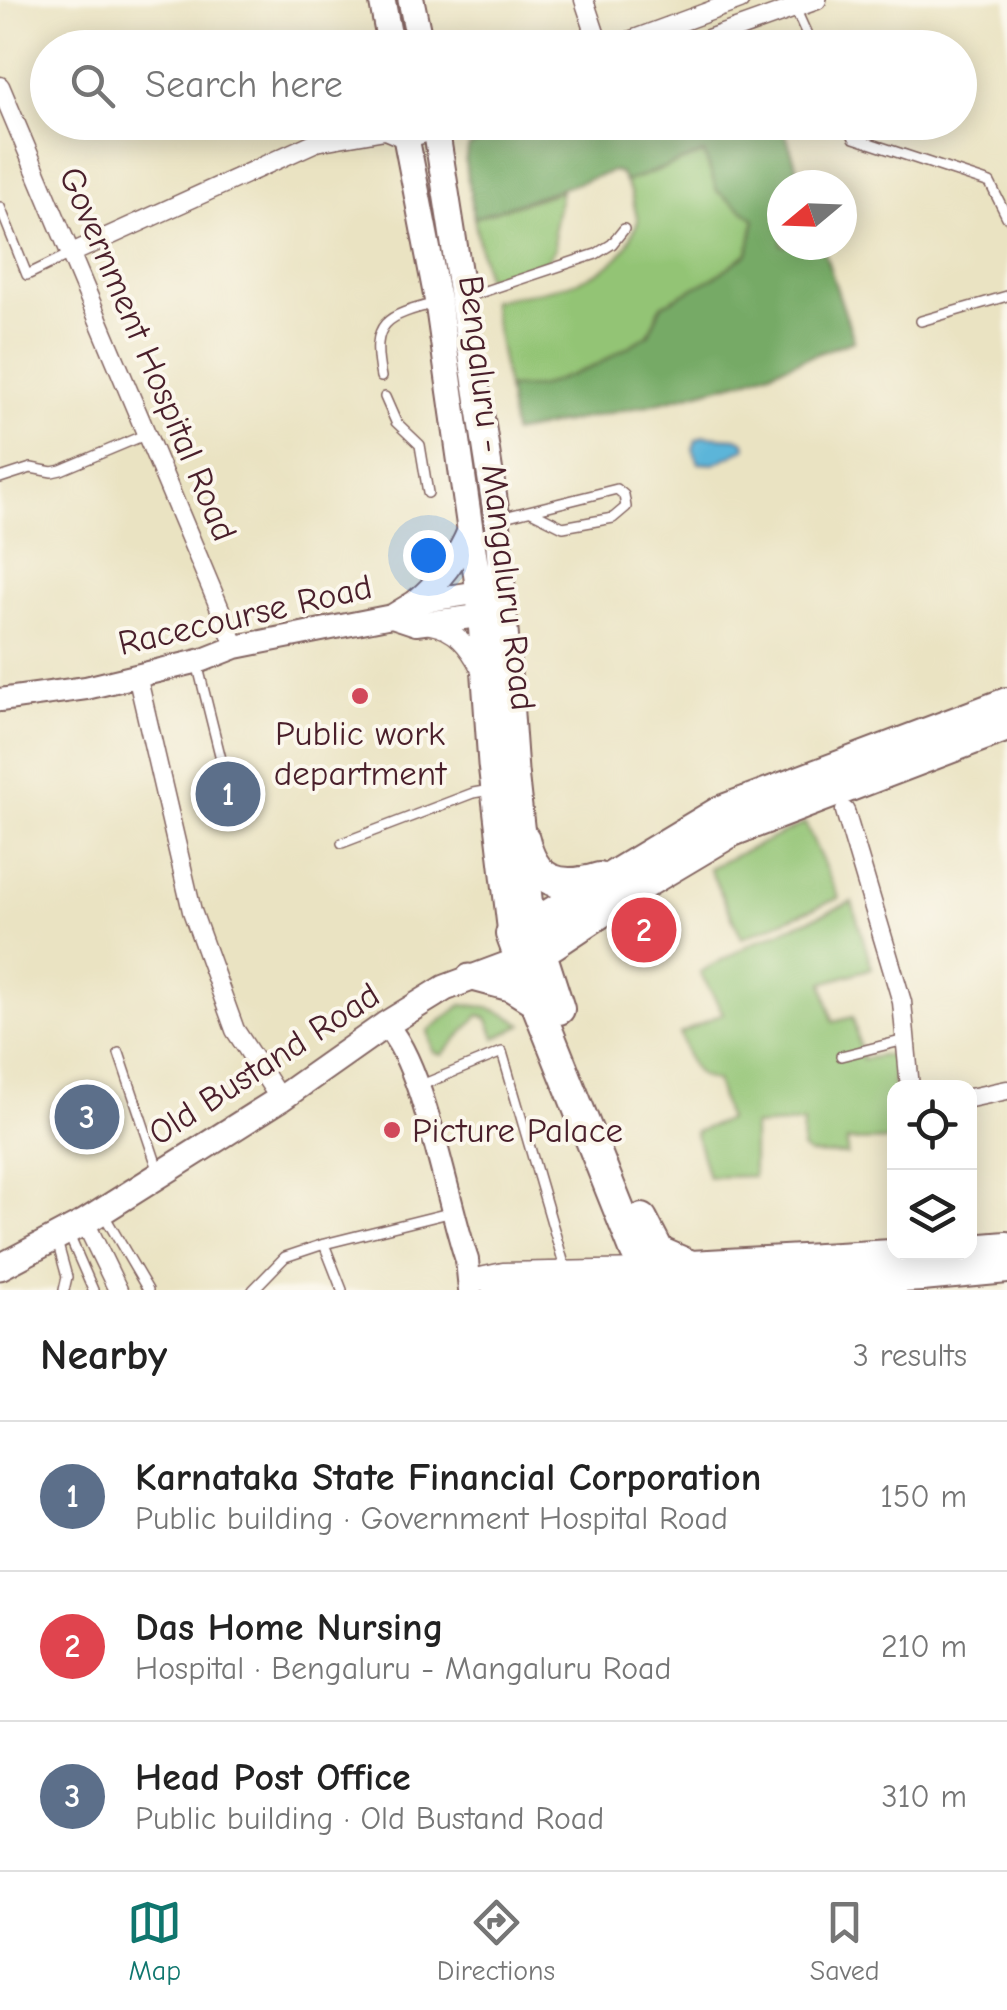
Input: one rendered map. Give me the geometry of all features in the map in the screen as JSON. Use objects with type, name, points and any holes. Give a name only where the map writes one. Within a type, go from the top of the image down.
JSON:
[{"type":"highway","points":[[526,942],[620,870],[722,811],[1007,703]]},
{"type":"highway","points":[[526,942],[732,830],[1007,726]]},
{"type":"highway","points":[[524,839],[528,859],[553,882],[579,884],[620,870]]},
{"type":"highway","name":"Bengaluru - Mangaluru Road","points":[[526,942],[536,1006],[659,1281]]},
{"type":"highway","name":"Bengaluru - Mangaluru Road","points":[[526,942],[557,1004],[659,1252],[659,1281]]},
{"type":"highway","points":[[977,1249],[1007,1247]]},
{"type":"highway","points":[[659,1281],[690,1266],[887,1255]]},
{"type":"highway","points":[[659,1281],[766,1287],[1007,1268]]},
{"type":"main road","points":[[382,0],[388,30]]},
{"type":"main road","points":[[411,0],[417,30]]},
{"type":"main road","name":"Bengaluru - Mangaluru Road","points":[[400,140],[438,309],[470,528],[492,602]]},
{"type":"main road","name":"Bengaluru - Mangaluru Road","points":[[446,140],[443,174],[497,518],[486,679],[494,789],[526,942]]},
{"type":"main road","points":[[438,309],[465,304]]},
{"type":"main road","points":[[492,602],[524,839],[526,942]]},
{"type":"main road","name":"Old Bustand Road","points":[[0,1267],[78,1226],[280,1099],[385,1025],[526,942]]},
{"type":"main road","points":[[468,977],[510,988],[536,1006]]},
{"type":"street","points":[[584,0],[594,30]]},
{"type":"street","points":[[659,30],[740,0]]},
{"type":"street","points":[[733,30],[817,0]]},
{"type":"street","name":"Government Hospital Road","points":[[0,86],[236,647]]},
{"type":"street","points":[[72,253],[328,140]]},
{"type":"street","points":[[470,528],[456,559],[415,613],[447,628],[469,647],[486,679]]},
{"type":"street","name":"Racecourse Road","points":[[0,700],[86,688],[236,647],[392,616],[492,602]]},
{"type":"street","points":[[138,676],[192,911],[235,1030],[280,1099]]},
{"type":"street","points":[[845,811],[902,1002],[909,1080]]},
{"type":"street","points":[[385,1025],[398,1036],[417,1086],[469,1277]]},
{"type":"street","points":[[977,1096],[1007,1090]]},
{"type":"street","points":[[78,1226],[118,1290]]},
{"type":"street","points":[[469,1277],[566,1271],[659,1281]]},
{"type":"street","points":[[469,1277],[503,1286],[659,1281]]},
{"type":"lane","points":[[795,8],[805,30]]},
{"type":"lane","points":[[860,140],[990,183],[1007,217]]},
{"type":"lane","points":[[0,207],[28,275],[72,253]]},
{"type":"lane","points":[[465,304],[596,254],[612,244],[624,228]]},
{"type":"lane","points":[[921,321],[1007,296]]},
{"type":"lane","points":[[381,377],[376,345],[389,320],[400,312],[438,309]]},
{"type":"lane","points":[[385,397],[396,422],[420,445],[428,493]]},
{"type":"lane","points":[[0,478],[31,468],[61,470],[146,434]]},
{"type":"lane","points":[[497,518],[617,489],[624,496],[626,507],[613,518],[563,527],[531,511]]},
{"type":"lane","points":[[196,661],[223,767]]},
{"type":"lane","points":[[342,843],[473,793],[494,789]]},
{"type":"lane","points":[[841,1056],[905,1040]]},
{"type":"lane","points":[[417,1086],[502,1052],[566,1271]]},
{"type":"lane","points":[[119,1053],[160,1175]]},
{"type":"lane","points":[[253,1290],[285,1258],[324,1244],[454,1212]]},
{"type":"lane","points":[[64,1290],[78,1226]]},
{"type":"lane","points":[[78,1226],[93,1290]]},
{"type":"lane","points":[[78,1226],[148,1290]]},
{"type":"lane","points":[[324,1244],[342,1290]]},
{"type":"green space","points":[[485,140],[788,140],[798,170],[767,170],[767,260],[827,260],[854,340],[749,379],[513,433],[507,388],[539,387],[595,366],[648,335],[662,305],[715,277],[748,253],[755,219],[717,191],[704,153],[625,182],[620,173],[613,171],[474,218],[465,161],[469,146]]},
{"type":"green space","points":[[705,153],[717,191],[755,219],[748,253],[715,277],[662,305],[648,335],[595,366],[539,387],[507,388],[491,301],[559,287],[607,266],[625,249],[638,221],[625,182]]},
{"type":"green space","points":[[561,191],[554,228],[555,248],[547,261],[486,279],[474,218]]},
{"type":"green space","points":[[805,823],[839,898],[742,938],[709,868]]},
{"type":"green space","points":[[852,902],[872,968],[823,983],[833,1022],[853,1017],[862,1059],[893,1054],[893,1080],[887,1080],[887,1140],[847,1141],[847,1155],[808,1154],[802,1149],[803,1123],[753,1126],[753,1176],[708,1177],[695,1132],[727,1120],[716,1081],[695,1071],[680,1034],[723,1013],[700,972],[753,943]]},
{"type":"green space","points":[[462,1005],[494,1010],[523,1025],[496,1038],[487,1018],[479,1015],[442,1055],[433,1052],[428,1031]]},
{"type":"water","points":[[704,436],[737,438],[745,442],[746,448],[714,464],[699,463],[693,449],[696,440]]},
{"type":"place","name":"Public work department","points":[[360,696]]},
{"type":"place","name":"Karnataka State Financial Corporation","points":[[228,794]]},
{"type":"place","name":"Das Home Nursing","points":[[644,930]]},
{"type":"place","name":"Head Post Office","points":[[87,1117]]},
{"type":"place","name":"Picture Palace","points":[[392,1130]]}]
